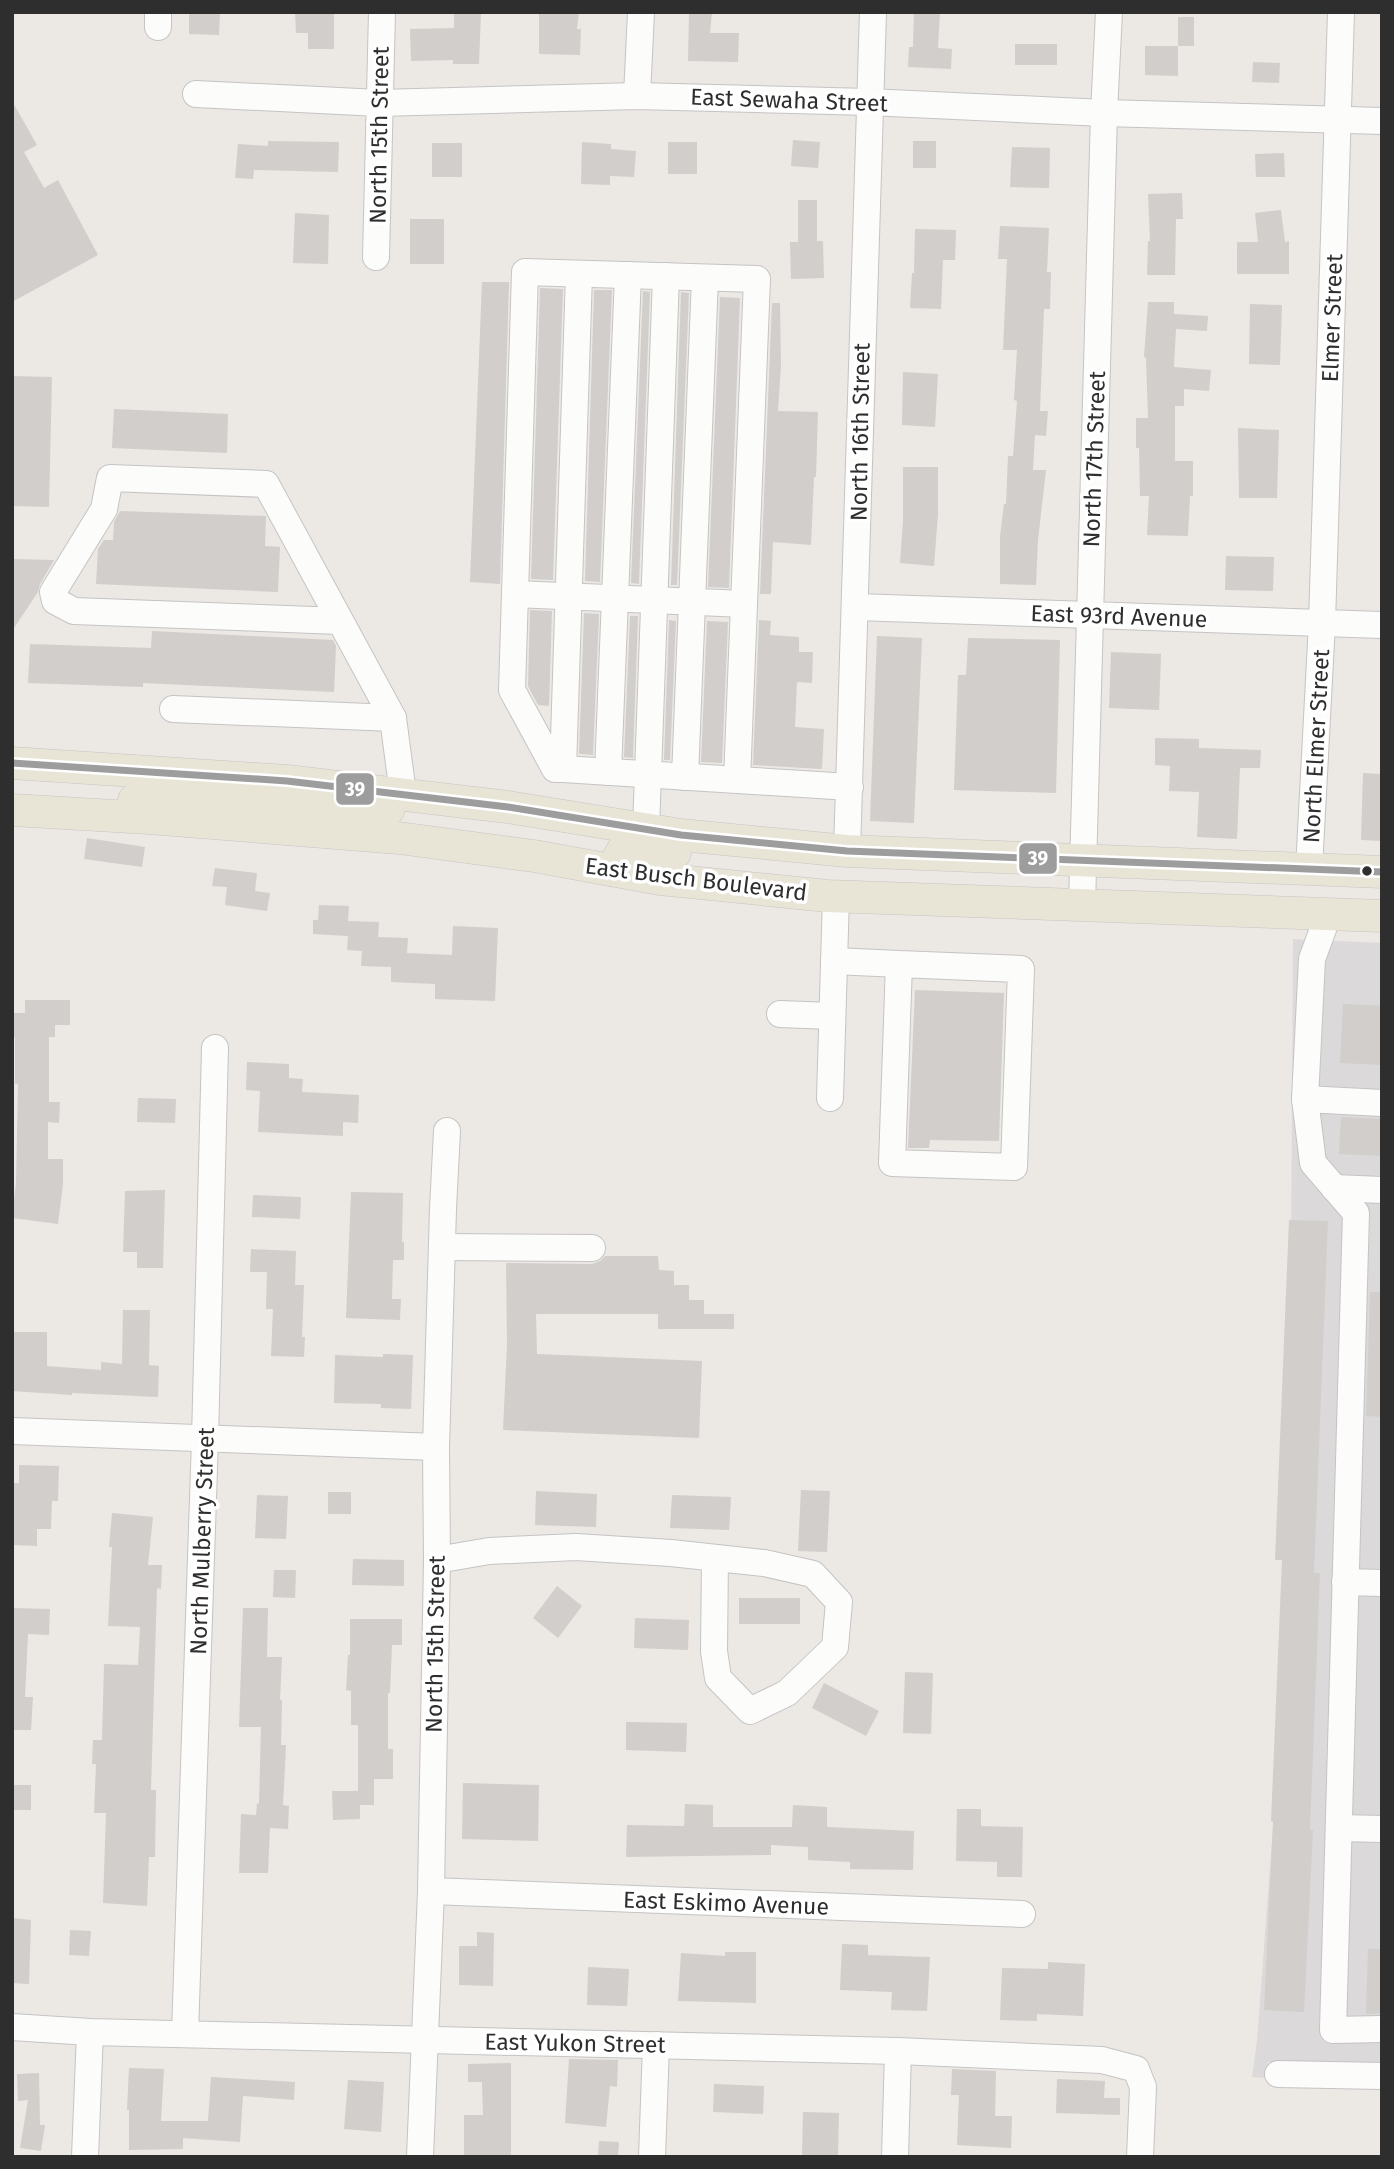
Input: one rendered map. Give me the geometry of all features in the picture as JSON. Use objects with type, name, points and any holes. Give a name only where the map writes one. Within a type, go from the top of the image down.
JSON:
[{"type":"main road","name":"East Busch Boulevard","points":[[12,763],[287,781],[508,807],[646,829],[847,851],[1382,872]]},
{"type":"main road","points":[[109,816],[131,801],[149,796],[368,811],[390,808],[403,794]]},
{"type":"main road","name":"East Busch Boulevard","points":[[12,810],[399,838],[534,856],[660,879],[836,896],[1382,916]]},
{"type":"main road","points":[[611,870],[621,851],[627,849],[770,860],[782,857],[794,846]]},
{"type":"main road","points":[[1329,914],[1333,900],[1340,893],[1357,889],[1382,890]]},
{"type":"street","name":"North 15th Street","points":[[376,257],[382,12]]},
{"type":"street","points":[[637,96],[641,12]]},
{"type":"street","name":"North 16th Street","points":[[847,851],[873,12]]},
{"type":"street","name":"North 17th Street","points":[[1082,905],[1109,12]]},
{"type":"street","name":"Elmer Street","points":[[1322,623],[1341,12]]},
{"type":"street","name":"East Sewaha Street","points":[[196,94],[379,103],[637,96],[1382,121]]},
{"type":"street","points":[[737,780],[757,279],[526,272],[512,690],[555,769],[850,787]]},
{"type":"street","points":[[563,769],[579,274]]},
{"type":"street","points":[[608,772],[628,275]]},
{"type":"street","points":[[646,829],[666,276]]},
{"type":"street","points":[[685,777],[705,278]]},
{"type":"street","points":[[340,621],[74,611],[55,601],[52,592],[104,509],[110,478],[266,484],[393,718],[403,794]]},
{"type":"street","points":[[515,594],[744,604]]},
{"type":"street","name":"East 93rd Avenue","points":[[856,607],[1382,625]]},
{"type":"street","name":"North Elmer Street","points":[[1310,869],[1322,623]]},
{"type":"street","points":[[173,709],[393,718]]},
{"type":"street","points":[[830,1098],[836,896]]},
{"type":"street","points":[[1329,914],[1312,959],[1305,1099],[1313,1163],[1356,1213],[1333,2029],[1382,2029]]},
{"type":"street","points":[[834,961],[1021,969],[1014,1167],[892,1163],[899,964]]},
{"type":"street","points":[[780,1014],[832,1016]]},
{"type":"street","name":"North Mulberry Street","points":[[185,2034],[215,1048]]},
{"type":"street","points":[[1305,1099],[1382,1103]]},
{"type":"street","name":"North 15th Street","points":[[420,2157],[431,1891],[437,1560],[436,1447],[447,1131]]},
{"type":"street","points":[[1334,1188],[1382,1190]]},
{"type":"street","points":[[443,1247],[592,1248]]},
{"type":"street","points":[[12,1431],[436,1447]]},
{"type":"street","points":[[437,1560],[489,1551],[576,1547],[671,1553],[764,1563],[813,1574],[839,1602],[835,1647],[787,1693],[750,1712],[718,1678],[715,1651],[715,1558]]},
{"type":"street","points":[[1345,1582],[1382,1583]]},
{"type":"street","points":[[1339,1828],[1382,1829]]},
{"type":"street","name":"East Eskimo Avenue","points":[[431,1891],[1022,1914]]},
{"type":"street","name":"East Yukon Street","points":[[12,2027],[90,2032],[898,2051],[1102,2060],[1136,2069],[1143,2087],[1140,2157]]},
{"type":"street","points":[[85,2157],[90,2032]]},
{"type":"street","points":[[652,2157],[656,2045]]},
{"type":"street","points":[[895,2157],[898,2051]]},
{"type":"street","points":[[1278,2074],[1382,2076]]},
{"type":"shaded area","points":[[1293,939],[1382,943],[1382,2064],[1268,2062],[1267,2078],[1252,2077],[1257,2041],[1291,1587]]},
{"type":"building","points":[[189,12],[220,12],[219,35],[189,34]]},
{"type":"building","points":[[295,12],[334,12],[334,49],[308,49],[308,33],[296,33]]},
{"type":"building","points":[[454,12],[481,12],[479,64],[453,64],[453,60],[411,61],[410,29],[454,28]]},
{"type":"building","points":[[539,12],[579,12],[577,29],[581,29],[580,55],[539,54]]},
{"type":"building","points":[[689,12],[712,12],[710,33],[739,33],[738,62],[688,61]]},
{"type":"building","points":[[914,12],[940,12],[938,48],[952,49],[951,69],[908,67],[909,47],[913,47]]},
{"type":"building","points":[[1178,17],[1194,17],[1194,46],[1178,46]]},
{"type":"building","points":[[1015,44],[1057,44],[1057,65],[1015,65]]},
{"type":"building","points":[[1145,46],[1178,46],[1178,76],[1145,75]]},
{"type":"building","points":[[1253,62],[1280,63],[1279,83],[1252,82]]},
{"type":"building","points":[[12,101],[37,145],[24,152],[44,188],[58,180],[98,255],[12,302]]},
{"type":"building","points":[[793,140],[820,142],[818,168],[791,166]]},
{"type":"building","points":[[268,141],[339,142],[338,172],[254,170],[253,179],[235,178],[238,144],[268,146]]},
{"type":"building","points":[[913,141],[936,141],[936,168],[913,168]]},
{"type":"building","points":[[582,142],[611,144],[611,149],[636,151],[634,177],[610,176],[610,185],[581,184]]},
{"type":"building","points":[[668,142],[697,142],[697,174],[668,174]]},
{"type":"building","points":[[432,143],[462,143],[462,177],[432,177]]},
{"type":"building","points":[[1012,147],[1050,148],[1049,188],[1010,187]]},
{"type":"building","points":[[1284,153],[1285,177],[1256,177],[1255,154]]},
{"type":"building","points":[[1182,193],[1183,219],[1176,219],[1175,275],[1147,275],[1150,241],[1148,194]]},
{"type":"building","points":[[798,200],[817,200],[817,241],[823,241],[824,278],[791,279],[790,242],[798,242]]},
{"type":"building","points":[[1281,210],[1285,242],[1289,241],[1289,274],[1237,274],[1237,242],[1258,242],[1255,213]]},
{"type":"building","points":[[295,213],[329,215],[328,264],[293,263]]},
{"type":"building","points":[[410,219],[444,219],[444,264],[410,264]]},
{"type":"building","points":[[1000,226],[1049,228],[1047,272],[1051,272],[1050,309],[1044,309],[1040,411],[1048,411],[1046,436],[1035,435],[1033,470],[1046,470],[1036,585],[1000,584],[1000,536],[1006,504],[1008,456],[1013,456],[1017,401],[1014,400],[1017,350],[1003,350],[1007,259],[998,259]]},
{"type":"building","points":[[915,229],[956,230],[955,260],[943,260],[941,309],[910,308]]},
{"type":"building","points":[[482,282],[509,282],[500,584],[470,582]]},
{"type":"building","points":[[540,288],[563,289],[553,580],[531,579]]},
{"type":"building","points":[[594,290],[612,290],[600,582],[585,581]]},
{"type":"building","points":[[643,291],[650,292],[639,584],[631,583]]},
{"type":"building","points":[[681,292],[689,293],[677,585],[671,585]]},
{"type":"building","points":[[720,297],[740,298],[729,588],[708,587]]},
{"type":"building","points":[[1148,302],[1174,302],[1174,314],[1208,316],[1207,331],[1176,329],[1174,367],[1211,370],[1209,391],[1184,389],[1184,406],[1175,406],[1175,461],[1193,461],[1193,496],[1190,496],[1188,536],[1147,535],[1149,496],[1140,496],[1136,418],[1148,418],[1144,357]]},
{"type":"building","points":[[772,303],[780,303],[781,365],[778,411],[818,412],[816,477],[811,545],[773,542],[771,594],[760,594]]},
{"type":"building","points":[[1250,304],[1282,305],[1280,365],[1249,364]]},
{"type":"building","points":[[903,372],[938,374],[935,427],[902,425]]},
{"type":"building","points":[[12,376],[52,377],[49,507],[12,506]]},
{"type":"building","points":[[114,409],[228,414],[227,453],[112,448]]},
{"type":"building","points":[[1238,428],[1279,430],[1277,498],[1239,498]]},
{"type":"building","points":[[903,467],[938,467],[934,566],[900,563]]},
{"type":"building","points":[[120,511],[266,516],[265,546],[280,547],[278,592],[96,584],[98,549],[104,540],[113,540],[114,522]]},
{"type":"building","points":[[1226,556],[1274,557],[1273,591],[1225,590]]},
{"type":"building","points":[[12,559],[54,560],[38,592],[12,631]]},
{"type":"building","points":[[530,610],[552,611],[549,706],[538,705],[528,686]]},
{"type":"building","points":[[584,613],[599,614],[593,755],[579,754]]},
{"type":"building","points":[[630,616],[638,616],[633,758],[624,757]]},
{"type":"building","points":[[669,620],[676,621],[670,760],[664,760]]},
{"type":"building","points":[[759,620],[771,621],[770,635],[799,637],[799,652],[813,652],[812,683],[797,682],[795,727],[824,729],[822,769],[753,765]]},
{"type":"building","points":[[707,621],[728,622],[722,763],[701,762]]},
{"type":"building","points":[[152,631],[333,640],[336,646],[334,692],[143,683],[143,687],[28,683],[30,644],[151,648]]},
{"type":"building","points":[[877,636],[922,638],[914,823],[870,821]]},
{"type":"building","points":[[968,638],[1060,640],[1056,793],[954,790],[958,675],[966,675]]},
{"type":"building","points":[[1111,652],[1161,654],[1159,710],[1109,708]]},
{"type":"building","points":[[1155,738],[1199,739],[1199,748],[1261,750],[1260,768],[1240,768],[1237,839],[1197,837],[1199,792],[1169,791],[1170,766],[1155,765]]},
{"type":"building","points":[[1363,773],[1382,774],[1382,841],[1361,840]]},
{"type":"building","points":[[87,838],[145,847],[142,867],[84,859]]},
{"type":"building","points":[[215,868],[257,873],[255,891],[270,893],[267,911],[225,905],[227,887],[212,886]]},
{"type":"building","points":[[319,905],[349,906],[348,921],[379,922],[378,937],[408,938],[407,953],[452,955],[453,926],[498,928],[495,1001],[435,999],[435,984],[391,982],[391,967],[361,966],[362,951],[347,950],[348,936],[313,934],[313,920],[318,920]]},
{"type":"building","points":[[915,990],[1004,993],[999,1141],[930,1140],[929,1148],[908,1148]]},
{"type":"building","points":[[25,1000],[70,1000],[70,1025],[55,1025],[55,1037],[49,1037],[49,1102],[60,1102],[59,1123],[48,1122],[48,1159],[63,1159],[58,1224],[12,1218],[16,1183],[18,1084],[15,1084],[12,1013],[25,1013]]},
{"type":"building","points":[[1343,1004],[1382,1006],[1382,1065],[1340,1063]]},
{"type":"building","points":[[247,1062],[289,1064],[289,1078],[303,1079],[302,1092],[359,1095],[358,1123],[343,1122],[343,1136],[258,1132],[260,1091],[246,1090]]},
{"type":"building","points":[[138,1098],[176,1099],[175,1123],[137,1122]]},
{"type":"building","points":[[1341,1117],[1382,1119],[1382,1156],[1339,1154]]},
{"type":"building","points":[[165,1190],[163,1268],[137,1268],[137,1252],[123,1252],[125,1191]]},
{"type":"building","points":[[351,1192],[403,1193],[404,1260],[393,1260],[392,1299],[401,1299],[400,1320],[346,1318]]},
{"type":"building","points":[[253,1195],[301,1197],[300,1219],[252,1217]]},
{"type":"building","points":[[1289,1220],[1328,1221],[1314,1573],[1320,1573],[1310,1830],[1313,1830],[1304,2012],[1264,2010],[1282,1560],[1275,1560]]},
{"type":"building","points":[[251,1249],[296,1251],[295,1285],[304,1285],[304,1357],[271,1356],[273,1309],[266,1309],[267,1272],[250,1272]]},
{"type":"building","points":[[605,1256],[658,1256],[659,1270],[674,1271],[674,1285],[689,1285],[689,1300],[704,1300],[704,1314],[734,1314],[734,1329],[658,1329],[658,1314],[536,1314],[537,1354],[702,1361],[699,1438],[503,1430],[507,1344],[506,1263],[592,1264]]},
{"type":"building","points":[[1370,1292],[1382,1292],[1382,1417],[1366,1416]]},
{"type":"building","points":[[123,1310],[150,1310],[149,1365],[159,1366],[158,1397],[12,1391],[13,1332],[47,1332],[47,1366],[101,1370],[101,1362],[122,1364]]},
{"type":"building","points":[[383,1354],[413,1355],[411,1409],[381,1408],[381,1404],[334,1403],[335,1355],[383,1357]]},
{"type":"building","points":[[19,1465],[59,1466],[58,1501],[52,1501],[51,1529],[37,1529],[37,1546],[12,1545],[12,1483],[19,1483]]},
{"type":"building","points":[[801,1490],[830,1491],[827,1552],[798,1551]]},
{"type":"building","points":[[536,1491],[597,1494],[596,1527],[535,1525]]},
{"type":"building","points":[[328,1492],[351,1492],[351,1514],[328,1514]]},
{"type":"building","points":[[257,1495],[288,1496],[286,1539],[255,1538]]},
{"type":"building","points":[[672,1495],[731,1497],[729,1530],[670,1528]]},
{"type":"building","points":[[112,1513],[153,1517],[148,1565],[162,1565],[161,1589],[157,1588],[151,1790],[156,1790],[155,1857],[149,1857],[147,1906],[103,1903],[106,1813],[94,1813],[96,1764],[92,1764],[93,1740],[102,1740],[104,1664],[138,1665],[140,1627],[108,1626]]},
{"type":"building","points":[[353,1559],[404,1560],[404,1586],[352,1585]]},
{"type":"building","points":[[274,1570],[296,1570],[295,1598],[273,1597]]},
{"type":"building","points":[[557,1586],[582,1606],[558,1638],[533,1618]]},
{"type":"building","points":[[739,1598],[800,1598],[800,1624],[739,1624]]},
{"type":"building","points":[[12,1608],[50,1609],[49,1635],[28,1634],[25,1697],[33,1697],[31,1730],[12,1730]]},
{"type":"building","points":[[243,1608],[268,1608],[267,1657],[282,1657],[281,1745],[286,1745],[283,1805],[289,1806],[288,1829],[270,1828],[268,1873],[239,1873],[241,1814],[256,1815],[257,1803],[259,1804],[261,1727],[239,1727]]},
{"type":"building","points":[[635,1618],[689,1620],[688,1650],[634,1648]]},
{"type":"building","points":[[350,1619],[402,1619],[402,1645],[392,1645],[388,1693],[388,1749],[393,1749],[393,1779],[374,1779],[374,1805],[360,1805],[360,1819],[333,1820],[332,1791],[358,1791],[358,1725],[351,1725],[351,1691],[346,1690]]},
{"type":"building","points":[[905,1672],[933,1673],[931,1734],[903,1733]]},
{"type":"building","points":[[824,1683],[879,1711],[866,1736],[812,1708]]},
{"type":"building","points":[[626,1722],[687,1723],[686,1752],[626,1750]]},
{"type":"building","points":[[463,1783],[539,1785],[538,1841],[462,1839]]},
{"type":"building","points":[[12,1785],[31,1785],[31,1810],[12,1810]]},
{"type":"building","points":[[685,1804],[713,1805],[713,1827],[792,1827],[793,1805],[827,1807],[827,1827],[914,1831],[913,1870],[850,1869],[850,1862],[808,1860],[808,1847],[771,1845],[771,1855],[626,1857],[627,1825],[684,1826]]},
{"type":"building","points":[[957,1809],[981,1809],[981,1826],[1023,1827],[1022,1877],[997,1877],[997,1862],[956,1861]]},
{"type":"building","points":[[12,1918],[31,1920],[29,1984],[12,1983]]},
{"type":"building","points":[[70,1930],[91,1931],[89,1956],[69,1955]]},
{"type":"building","points":[[477,1932],[494,1933],[493,1986],[459,1985],[459,1946],[477,1946]]},
{"type":"building","points":[[842,1944],[868,1945],[868,1955],[930,1957],[927,2011],[891,2010],[892,1992],[840,1990]]},
{"type":"building","points":[[1368,1949],[1382,1949],[1382,2013],[1366,2014]]},
{"type":"building","points":[[725,1952],[756,1952],[756,2003],[678,2001],[681,1953],[725,1956]]},
{"type":"building","points":[[1048,1962],[1085,1964],[1083,2016],[1037,2014],[1037,2021],[1000,2020],[1002,1968],[1048,1969]]},
{"type":"building","points":[[588,1967],[629,1969],[627,2006],[587,2005]]},
{"type":"building","points":[[569,2059],[618,2060],[617,2087],[610,2086],[606,2127],[565,2123]]},
{"type":"building","points":[[511,2063],[511,2157],[464,2157],[464,2115],[483,2115],[482,2082],[468,2082],[468,2064]]},
{"type":"building","points":[[129,2068],[164,2069],[161,2121],[208,2121],[211,2077],[295,2082],[294,2100],[243,2096],[240,2142],[183,2138],[183,2149],[129,2150]]},
{"type":"building","points":[[952,2069],[996,2071],[995,2116],[1012,2116],[1011,2148],[957,2145],[959,2095],[951,2095]]},
{"type":"building","points":[[39,2073],[40,2125],[45,2125],[41,2151],[20,2148],[28,2100],[18,2101],[17,2074]]},
{"type":"building","points":[[1057,2079],[1105,2081],[1104,2098],[1120,2098],[1120,2115],[1056,2113]]},
{"type":"building","points":[[348,2080],[384,2082],[381,2132],[344,2129]]},
{"type":"building","points":[[714,2084],[764,2086],[763,2114],[713,2112]]},
{"type":"building","points":[[803,2112],[839,2113],[838,2157],[802,2157]]},
{"type":"building","points":[[599,2141],[619,2142],[618,2157],[598,2157]]},
{"type":"transit line","name":"39","points":[[12,763],[287,781],[508,807],[681,835],[847,851],[1382,872]]}]
